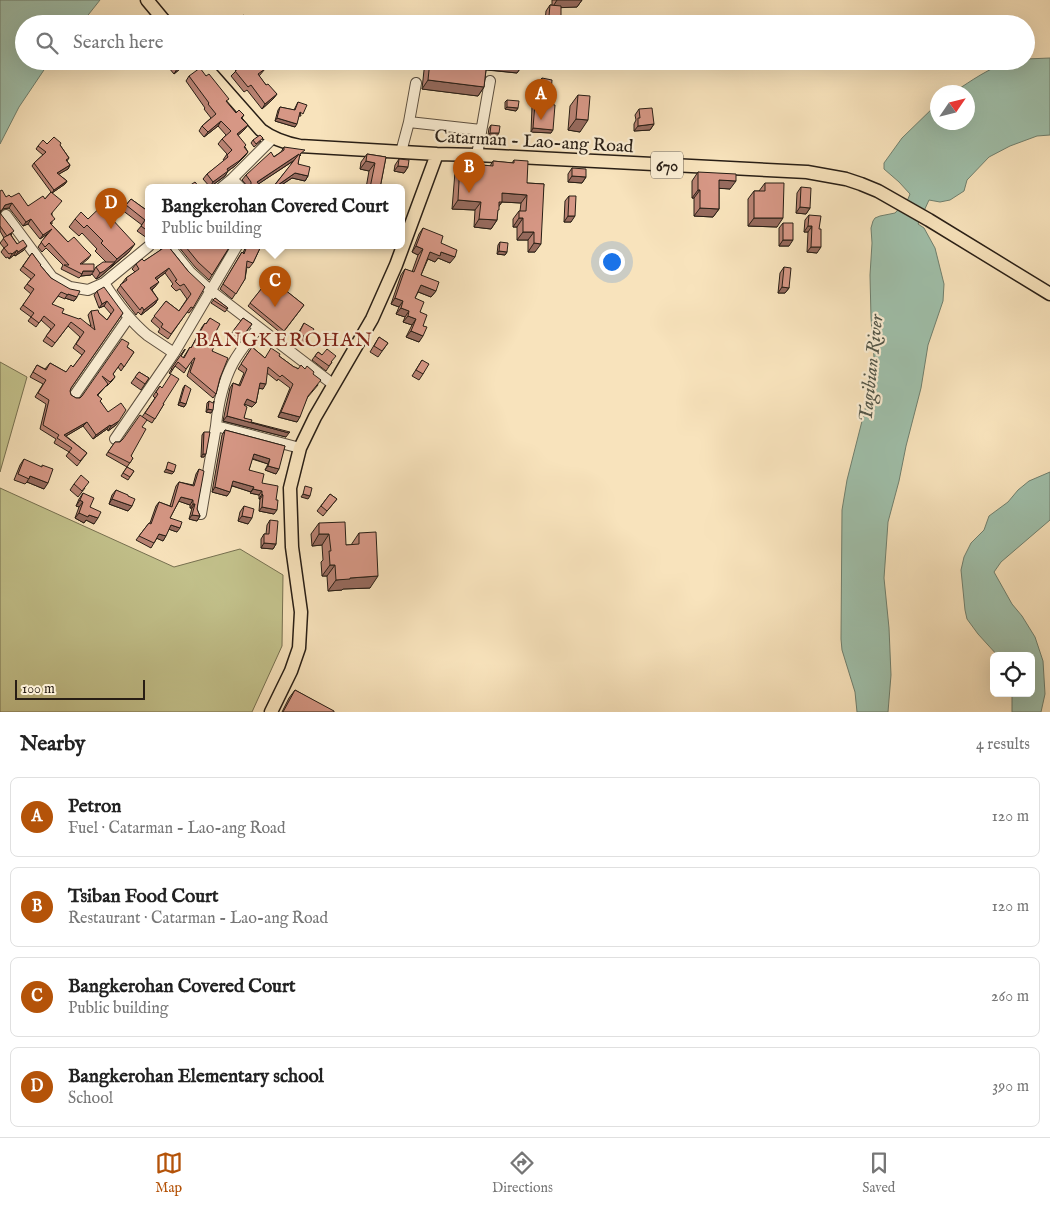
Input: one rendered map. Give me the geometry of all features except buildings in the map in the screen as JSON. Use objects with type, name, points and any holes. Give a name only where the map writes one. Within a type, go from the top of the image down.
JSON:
[{"type":"main road","points":[[147,0],[160,15]]},
{"type":"main road","name":"Catarman - Lao-ang Road","points":[[208,70],[255,125],[273,138],[289,144],[306,147],[807,172],[846,179],[893,199],[1050,294]]},
{"type":"main road","points":[[405,241],[437,154]]},
{"type":"main road","points":[[272,712],[292,671],[299,648],[301,612],[292,547],[290,488],[300,448],[315,417],[372,318],[402,249]]},
{"type":"street","points":[[477,155],[490,81]]},
{"type":"street","points":[[401,152],[416,83]]},
{"type":"street","points":[[408,122],[481,130]]},
{"type":"street","points":[[226,184],[273,138]]},
{"type":"street","points":[[232,179],[237,184]]},
{"type":"street","points":[[6,215],[52,277],[70,287],[88,290],[104,283],[145,249]]},
{"type":"street","points":[[171,249],[190,272],[210,291],[334,385]]},
{"type":"street","points":[[115,439],[174,353],[233,249]]},
{"type":"street","points":[[104,283],[118,305],[129,317],[147,335],[174,353]]},
{"type":"street","points":[[74,396],[129,317]]},
{"type":"street","points":[[201,514],[218,407],[224,385],[234,362],[258,328]]},
{"type":"street","points":[[216,426],[300,448]]},
{"type":"shaded area","points":[[0,0],[100,0],[88,15],[15,15],[15,70],[44,70],[19,107],[0,144]]},
{"type":"shaded area","points":[[1050,58],[1050,135],[1037,136],[1010,146],[989,157],[967,180],[964,191],[950,200],[940,202],[929,200],[918,224],[924,228],[935,248],[944,284],[943,301],[928,345],[921,388],[888,522],[884,578],[891,675],[888,712],[857,712],[855,692],[842,650],[841,639],[842,510],[847,480],[875,370],[871,318],[871,228],[875,218],[895,213],[908,199],[910,194],[884,169],[884,163],[902,138],[930,111],[930,130],[975,130],[975,85],[965,85],[974,79],[990,70],[1035,70],[1035,59]]},
{"type":"shaded area","points":[[0,362],[27,377],[0,472]]},
{"type":"shaded area","points":[[1050,472],[1050,520],[1001,562],[994,572],[1012,604],[1035,637],[1043,661],[1045,694],[1041,712],[1012,712],[1012,697],[1035,697],[1035,652],[994,652],[978,634],[967,619],[961,570],[964,557],[971,543],[984,530],[989,516],[1008,502],[1029,481]]},
{"type":"shaded area","points":[[0,488],[174,567],[240,549],[283,575],[282,646],[252,712],[0,712]]},
{"type":"place","name":"Petron","points":[[541,120]]},
{"type":"place","name":"Tsiban Food Court","points":[[469,193]]},
{"type":"place","name":"Bangkerohan Elementary school","points":[[111,229]]},
{"type":"place","name":"Bangkerohan Covered Court","points":[[275,307]]},
{"type":"district","name":"BANGKEROHAN","points":[[284,339]]},
{"type":"water label","name":"Tagibian River","points":[[870,368]]}]
